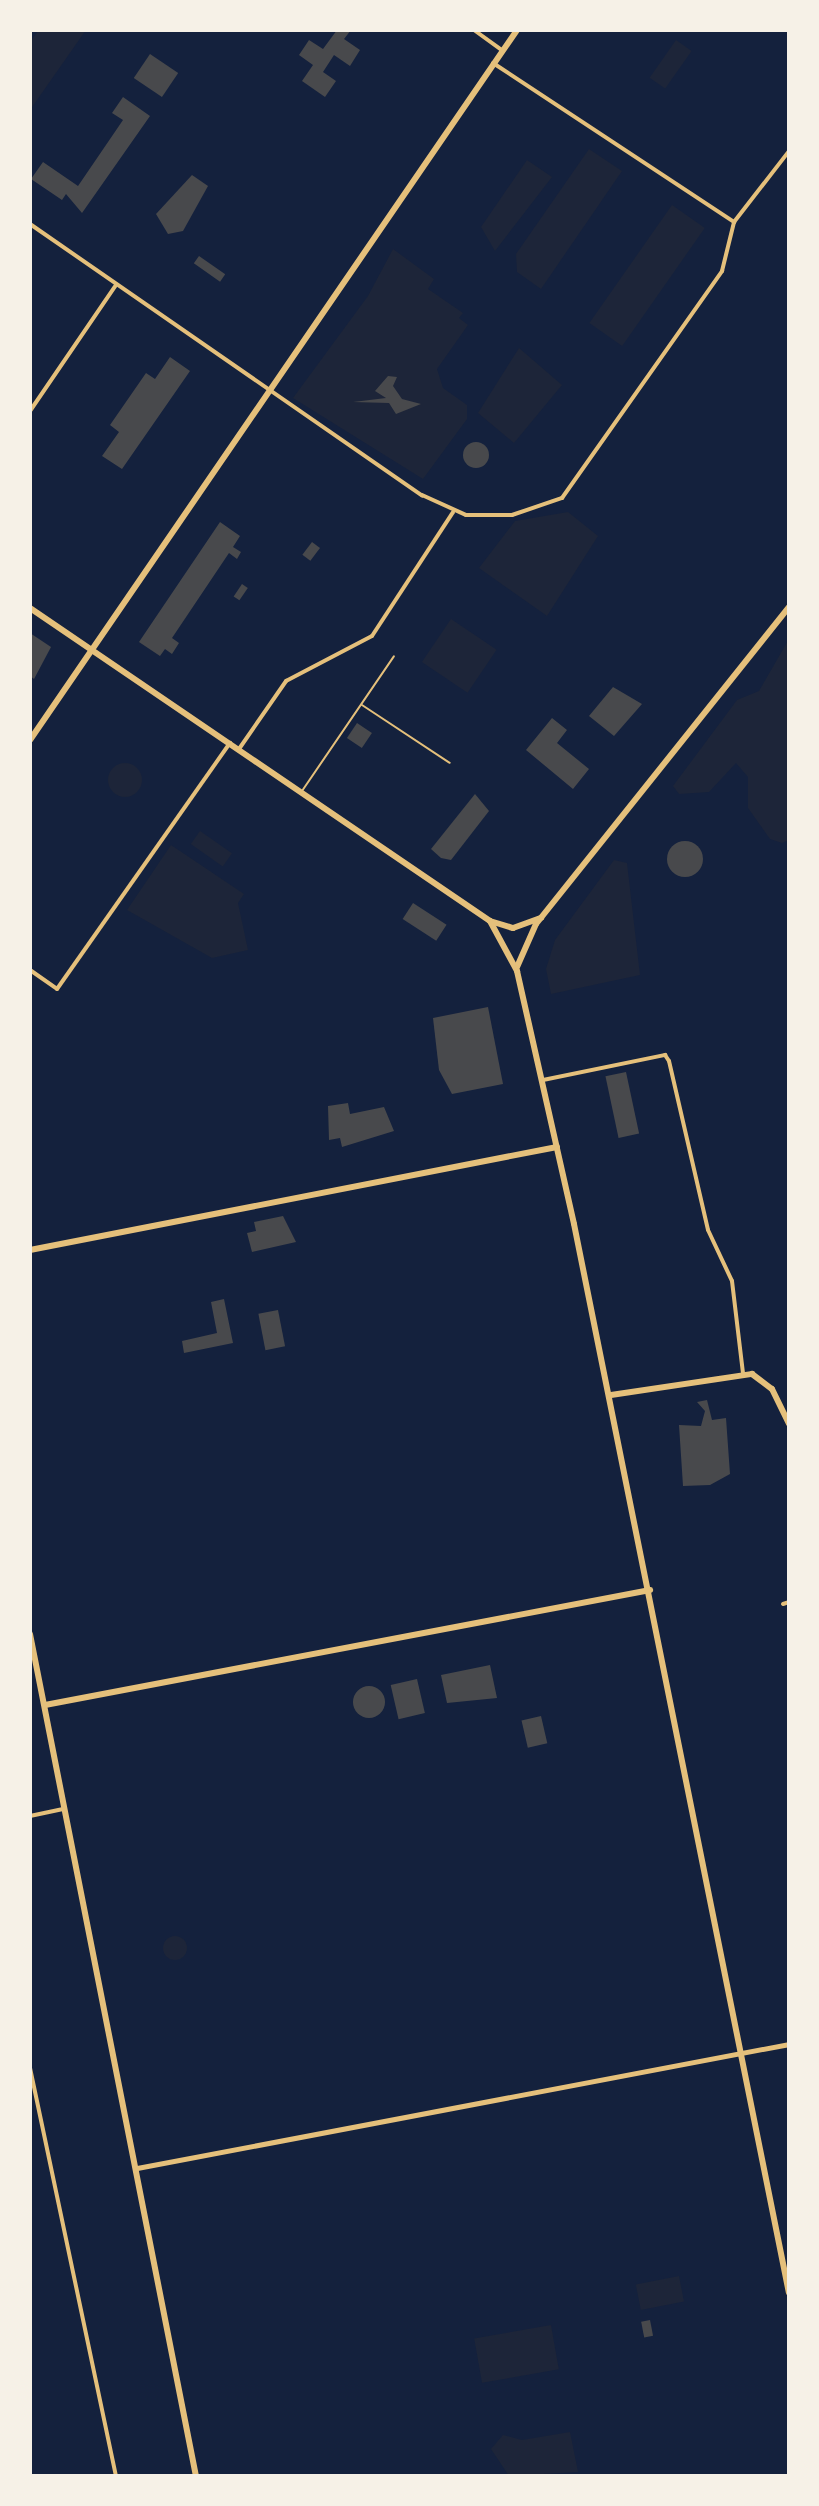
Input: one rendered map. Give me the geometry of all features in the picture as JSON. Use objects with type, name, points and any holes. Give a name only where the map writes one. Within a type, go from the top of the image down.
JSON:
[{"type":"main road","points":[[30,740],[517,30]]},
{"type":"main road","points":[[517,971],[541,918],[789,607]]},
{"type":"main road","points":[[30,608],[490,921],[513,928],[541,918]]},
{"type":"main road","points":[[490,921],[517,971],[543,1080],[611,1395],[789,2293]]},
{"type":"main road","points":[[30,1250],[557,1147]]},
{"type":"main road","points":[[611,1395],[743,1373],[772,1389],[789,1424]]},
{"type":"main road","points":[[45,1705],[650,1590]]},
{"type":"main road","points":[[30,1634],[196,2476]]},
{"type":"street","points":[[474,30],[502,50]]},
{"type":"street","points":[[493,63],[734,222]]},
{"type":"street","points":[[30,224],[269,393],[453,512],[512,515],[562,498],[722,271],[734,222],[789,151]]},
{"type":"street","points":[[30,411],[116,285]]},
{"type":"street","points":[[239,750],[286,681],[372,636],[453,512]]},
{"type":"street","points":[[30,970],[57,989],[230,743]]},
{"type":"street","points":[[543,1080],[665,1055],[669,1061],[708,1230],[732,1281],[743,1373]]},
{"type":"street","points":[[30,1816],[66,1809]]},
{"type":"street","points":[[137,2168],[789,2044]]},
{"type":"street","points":[[30,2068],[116,2476]]},
{"type":"lane","points":[[302,792],[394,656]]},
{"type":"lane","points":[[361,705],[450,763]]},
{"type":"shaded area","points":[[39,30],[86,30],[30,110],[30,42]]},
{"type":"shaded area","points":[[676,40],[692,51],[665,89],[650,78]]},
{"type":"shaded area","points":[[589,149],[622,171],[541,289],[517,272],[516,254]]},
{"type":"shaded area","points":[[527,160],[552,177],[495,251],[481,227]]},
{"type":"shaded area","points":[[672,205],[705,228],[622,346],[589,323]]},
{"type":"shaded area","points":[[393,249],[434,279],[428,289],[463,313],[459,318],[468,325],[437,369],[443,388],[467,405],[467,419],[423,479],[293,398],[368,296]]},
{"type":"shaded area","points":[[519,348],[562,385],[514,443],[478,413]]},
{"type":"shaded area","points":[[568,512],[598,536],[547,616],[479,568],[515,521]]},
{"type":"shaded area","points":[[451,619],[497,650],[468,693],[422,662]]},
{"type":"shaded area","points":[[789,639],[789,840],[782,843],[770,839],[748,808],[748,777],[736,763],[709,792],[679,794],[673,786],[737,700],[759,691]]},
{"type":"shaded area","points":[[125,763],[137,768],[142,780],[137,792],[125,797],[113,792],[108,780],[113,768]]},
{"type":"shaded area","points":[[200,831],[232,853],[223,866],[191,844]]},
{"type":"shaded area","points":[[171,845],[244,894],[238,903],[248,950],[212,958],[127,910]]},
{"type":"shaded area","points":[[614,860],[627,863],[640,975],[551,994],[546,969],[555,940]]},
{"type":"shaded area","points":[[175,1936],[184,1939],[187,1948],[184,1957],[175,1960],[166,1957],[163,1948],[166,1939]]},
{"type":"shaded area","points":[[679,2276],[684,2302],[641,2310],[636,2284]]},
{"type":"shaded area","points":[[551,2325],[559,2369],[482,2383],[474,2339]]},
{"type":"shaded area","points":[[570,2432],[578,2472],[509,2476],[491,2449],[503,2435],[522,2440]]},
{"type":"building","points":[[337,30],[351,30],[344,39],[360,50],[350,66],[334,55],[323,72],[336,81],[325,97],[302,81],[313,65],[299,55],[309,40],[323,49]]},
{"type":"building","points":[[150,54],[178,73],[162,97],[134,78]]},
{"type":"building","points":[[123,97],[150,116],[82,213],[66,194],[62,200],[31,179],[43,162],[78,186],[123,120],[112,113]]},
{"type":"building","points":[[192,175],[208,186],[183,231],[168,234],[156,214]]},
{"type":"building","points":[[199,256],[225,274],[220,282],[194,263]]},
{"type":"building","points":[[170,357],[190,371],[122,469],[102,456],[119,432],[110,425],[146,373],[155,379]]},
{"type":"building","points":[[388,376],[397,377],[393,386],[402,399],[421,404],[396,414],[389,403],[353,402],[386,398],[375,391]]},
{"type":"building","points":[[476,442],[485,446],[489,455],[485,464],[476,468],[467,464],[463,455],[467,446]]},
{"type":"building","points":[[220,522],[240,536],[233,547],[241,552],[237,559],[229,553],[172,638],[179,643],[172,654],[165,649],[160,656],[139,642]]},
{"type":"building","points":[[312,542],[320,548],[310,561],[302,555]]},
{"type":"building","points":[[242,584],[248,588],[239,600],[234,596]]},
{"type":"building","points":[[30,633],[51,647],[34,679],[30,676]]},
{"type":"building","points":[[613,687],[642,704],[614,736],[589,716]]},
{"type":"building","points":[[552,718],[567,730],[557,743],[589,769],[573,789],[526,750]]},
{"type":"building","points":[[357,723],[372,733],[362,748],[347,738]]},
{"type":"building","points":[[475,794],[489,811],[451,860],[441,858],[431,849]]},
{"type":"building","points":[[685,841],[698,846],[703,859],[698,872],[685,877],[672,872],[667,859],[672,846]]},
{"type":"building","points":[[413,903],[447,925],[436,941],[403,919]]},
{"type":"building","points":[[488,1007],[503,1084],[452,1094],[439,1070],[433,1018]]},
{"type":"building","points":[[626,1072],[639,1134],[619,1138],[605,1076]]},
{"type":"building","points":[[348,1103],[350,1114],[384,1107],[394,1131],[342,1147],[340,1138],[329,1140],[328,1106]]},
{"type":"building","points":[[283,1216],[296,1242],[252,1252],[247,1233],[256,1231],[254,1222]]},
{"type":"building","points":[[224,1299],[233,1343],[184,1353],[182,1341],[217,1333],[211,1302]]},
{"type":"building","points":[[278,1310],[285,1346],[265,1350],[258,1314]]},
{"type":"building","points":[[707,1400],[712,1420],[726,1418],[730,1474],[710,1485],[683,1486],[679,1425],[701,1426],[705,1411],[697,1402]]},
{"type":"building","points":[[490,1665],[497,1698],[447,1703],[441,1675]]},
{"type":"building","points":[[417,1679],[425,1713],[399,1719],[391,1685]]},
{"type":"building","points":[[369,1686],[380,1691],[385,1702],[380,1713],[369,1718],[358,1713],[353,1702],[358,1691]]},
{"type":"building","points":[[541,1716],[547,1743],[528,1748],[522,1720]]},
{"type":"building","points":[[650,2320],[653,2336],[644,2337],[641,2322]]}]
